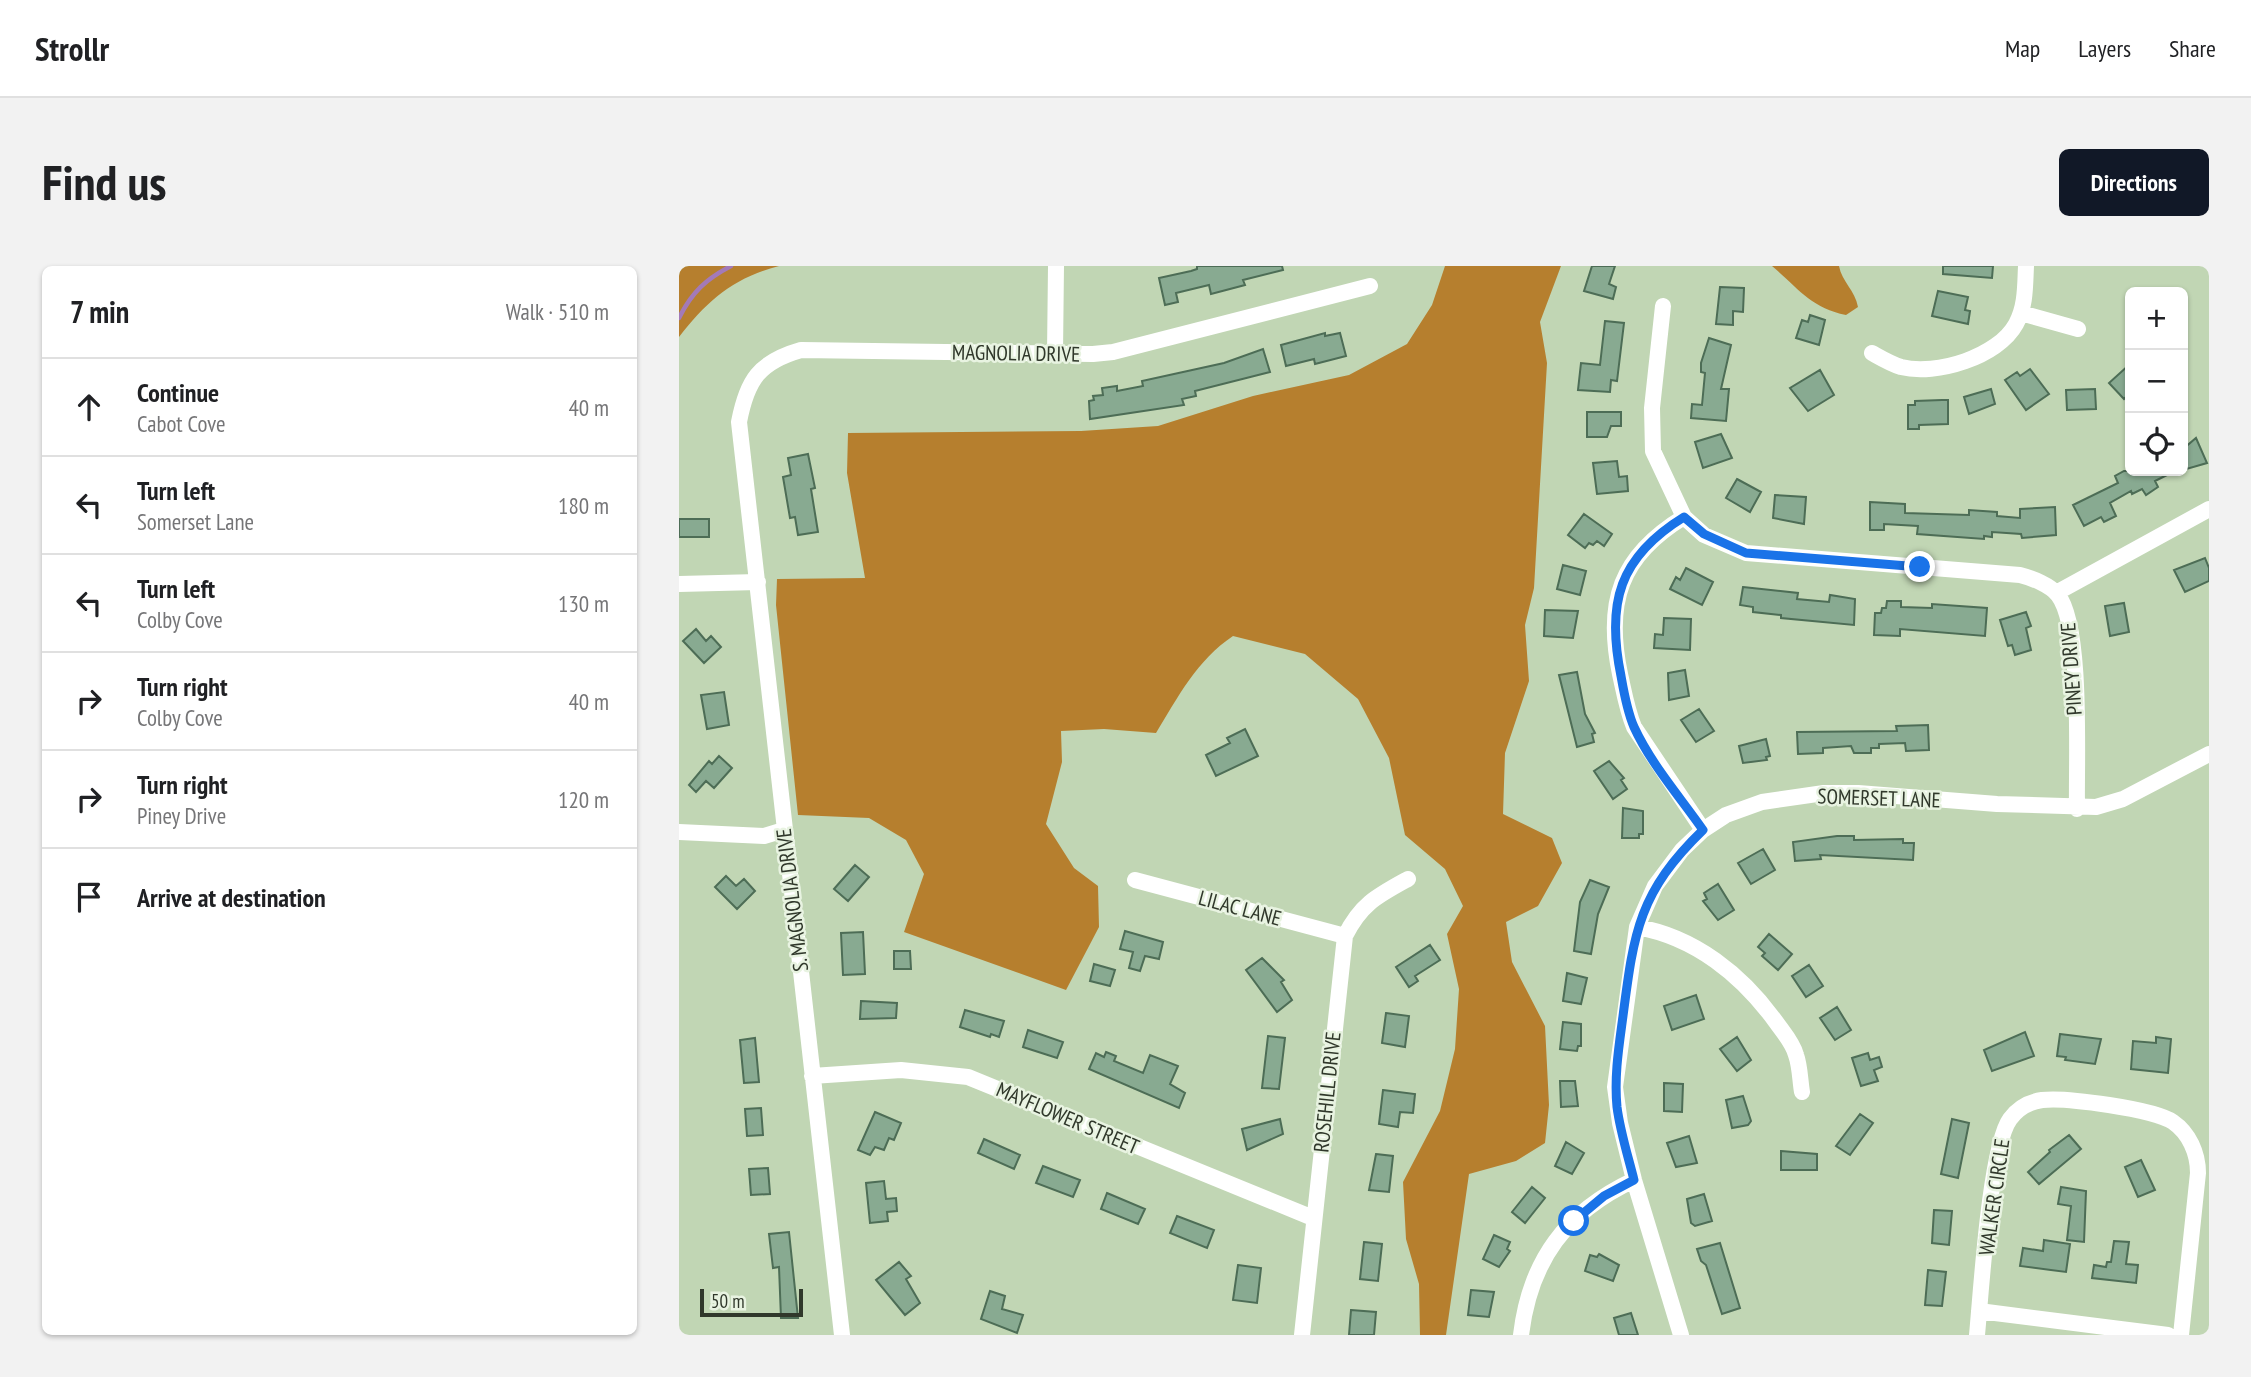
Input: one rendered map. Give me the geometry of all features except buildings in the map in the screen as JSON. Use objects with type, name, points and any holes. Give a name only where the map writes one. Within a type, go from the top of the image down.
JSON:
[{"type":"street","points":[[1055,353],[1056,266]]},
{"type":"street","points":[[1872,353],[1903,368],[1950,365],[1994,346],[2013,329],[2021,313],[2027,266]]},
{"type":"street","name":"MAGNOLIA DRIVE","points":[[744,464],[739,422],[747,388],[758,373],[781,356],[818,349],[1113,352],[1370,286]]},
{"type":"street","name":"PINEY DRIVE","points":[[1663,306],[1652,408],[1653,451],[1684,517],[1704,534],[1746,553],[2020,575],[2056,593],[2065,607],[2072,638],[2077,809]]},
{"type":"street","points":[[2021,313],[2078,329]]},
{"type":"street","name":"S. MAGNOLIA DRIVE","points":[[744,464],[842,1335]]},
{"type":"street","points":[[2056,593],[2209,509]]},
{"type":"street","points":[[1684,517],[1664,529],[1631,563],[1618,595],[1614,643],[1628,711],[1634,727],[1703,830]]},
{"type":"street","points":[[679,584],[758,582]]},
{"type":"street","name":"SOMERSET LANE","points":[[1681,1335],[1634,1180],[1619,1123],[1615,1087],[1637,927],[1654,886],[1682,850],[1703,830],[1726,815],[1762,802],[1824,793],[1874,793],[2077,809],[2123,799],[2209,754]]},
{"type":"street","points":[[679,832],[764,836],[784,830]]},
{"type":"street","name":"ROSEHILL DRIVE","points":[[1302,1335],[1345,936],[1356,914],[1408,879]]},
{"type":"street","name":"LILAC LANE","points":[[1135,880],[1345,936]]},
{"type":"street","points":[[1637,927],[1678,938],[1731,972],[1769,1012],[1786,1036],[1796,1053],[1802,1092]]},
{"type":"street","name":"MAYFLOWER STREET","points":[[812,1076],[901,1070],[968,1076],[1313,1218]]},
{"type":"street","name":"WALKER CIRCLE","points":[[1977,1335],[1996,1167],[2003,1130],[2009,1120],[2027,1105],[2045,1100],[2141,1110],[2162,1115],[2182,1130],[2192,1146],[2198,1164],[2181,1335]]},
{"type":"street","points":[[1521,1335],[1525,1300],[1551,1243],[1604,1196],[1634,1180]]},
{"type":"street","points":[[1979,1311],[2168,1335]]},
{"type":"shaded area","points":[[679,266],[779,266],[748,277],[723,292],[700,312],[679,337]]},
{"type":"shaded area","points":[[1445,266],[1561,266],[1540,322],[1547,363],[1534,588],[1525,625],[1529,681],[1505,753],[1503,814],[1552,838],[1562,863],[1538,906],[1506,922],[1512,962],[1545,1026],[1549,1105],[1545,1143],[1516,1161],[1469,1174],[1446,1335],[1420,1335],[1419,1284],[1406,1239],[1403,1182],[1440,1111],[1455,1049],[1459,989],[1447,934],[1463,906],[1445,869],[1405,835],[1389,758],[1358,699],[1305,654],[1233,636],[1199,668],[1156,733],[1104,729],[1061,731],[1062,762],[1046,824],[1074,868],[1098,886],[1099,927],[1066,990],[904,932],[924,874],[906,840],[869,818],[798,815],[776,605],[777,579],[865,578],[847,473],[848,433],[1081,431],[1158,426],[1253,396],[1349,375],[1407,344],[1432,305]]},
{"type":"shaded area","points":[[1772,266],[1839,266],[1858,307],[1846,315],[1823,307]]},
{"type":"waterway","points":[[679,318],[701,287],[731,266]]},
{"type":"route","points":[[1574,1221],[1604,1196],[1634,1180],[1619,1123],[1615,1087],[1631,952],[1642,910],[1654,886],[1682,850],[1703,830],[1643,743],[1628,711],[1614,643],[1614,629],[1618,595],[1631,563],[1650,541],[1684,517],[1704,534],[1734,550],[1746,553],[1920,567]]}]
